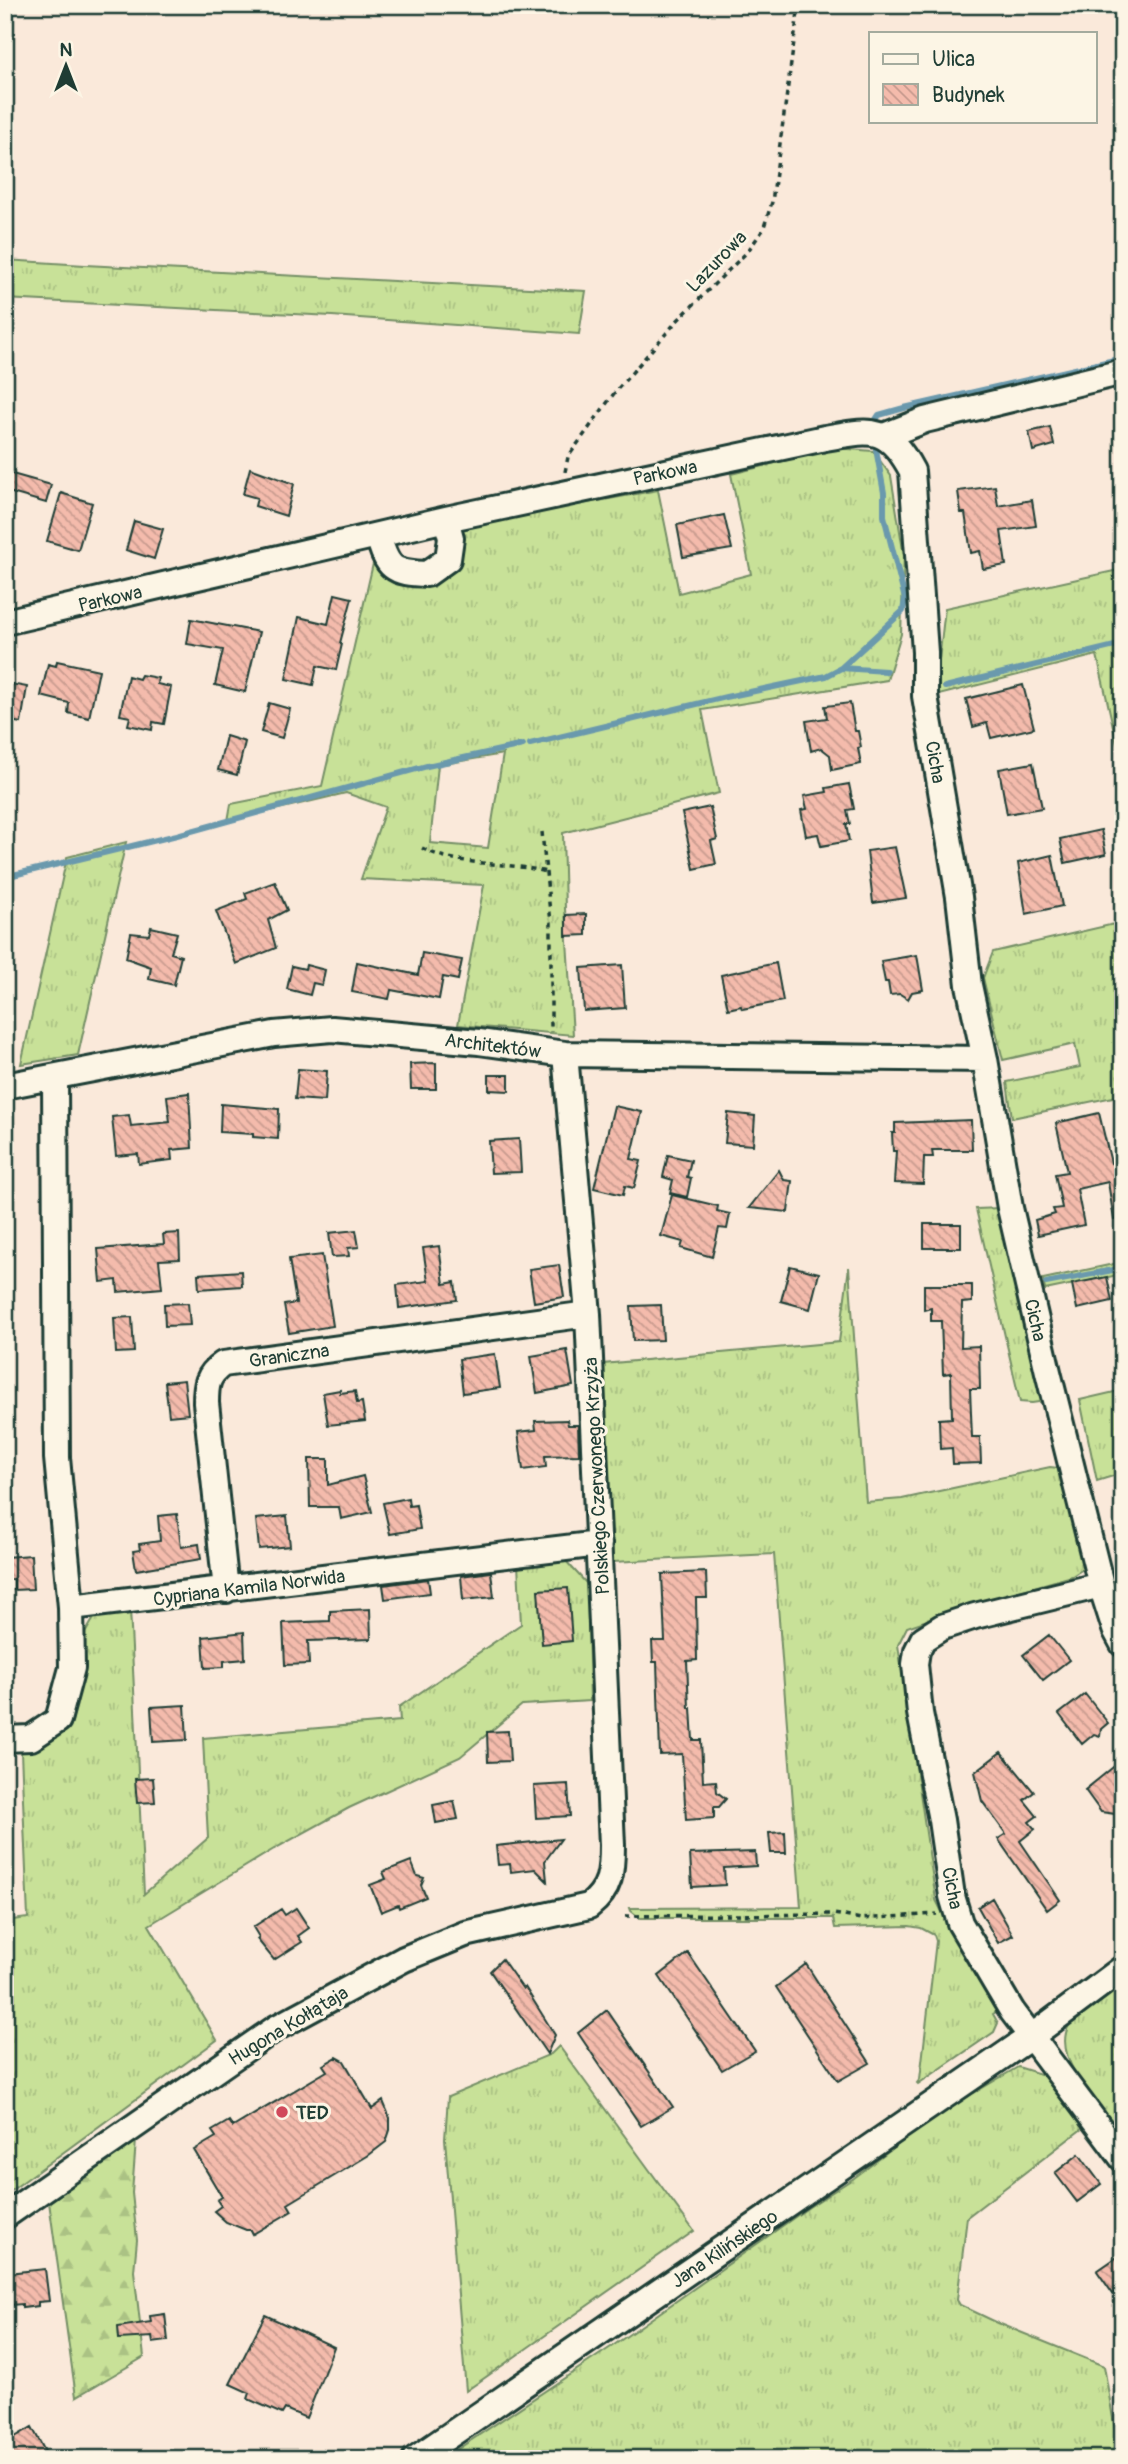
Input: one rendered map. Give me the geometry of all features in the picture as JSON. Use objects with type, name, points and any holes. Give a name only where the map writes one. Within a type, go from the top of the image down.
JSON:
[{"type":"street","name":"Parkowa","points":[[5,622],[446,519],[835,437],[867,431],[893,443],[925,420],[1123,372]]},
{"type":"street","name":"Cicha","points":[[893,443],[912,471],[925,652],[925,696],[959,897],[968,985],[985,1059],[1010,1208],[1101,1585],[975,1616],[942,1627],[923,1639],[915,1664],[920,1713],[960,1923],[1012,2011],[1123,2159]]},
{"type":"street","points":[[378,535],[384,558],[397,570],[427,574],[448,559],[451,538],[446,519]]},
{"type":"street","name":"Architektów","points":[[5,1086],[274,1034],[332,1029],[479,1042],[558,1053],[985,1059]]},
{"type":"street","name":"Polskiego Czerwonego Krzyża","points":[[558,1053],[588,1314],[612,1845],[612,1873],[601,1897]]},
{"type":"street","points":[[5,1739],[31,1738],[58,1720],[72,1668],[71,1607],[57,1458],[55,1077]]},
{"type":"street","name":"Graniczna","points":[[226,1590],[206,1404],[206,1382],[223,1364],[588,1314]]},
{"type":"street","name":"Cypriana Kamila Norwida","points":[[71,1607],[599,1544]]},
{"type":"street","points":[[1101,1585],[1115,1629],[1123,1644]]},
{"type":"street","name":"Hugona Kołłątaja","points":[[5,2216],[276,2028],[381,1971],[465,1934],[589,1906],[601,1897]]},
{"type":"street","name":"Jana Kilińskiego","points":[[415,2459],[1032,2036],[1123,1968]]},
{"type":"path","name":"Lazurowa","points":[[560,495],[568,457],[615,392],[676,322],[747,252],[763,230],[772,202],[799,5]]},
{"type":"path","points":[[542,832],[551,923],[558,1053]]},
{"type":"path","points":[[422,848],[438,857],[522,865],[546,872]]},
{"type":"path","points":[[625,1916],[834,1913],[861,1919],[948,1914],[956,1910]]},
{"type":"green space","points":[[5,260],[586,291],[579,334],[332,316],[5,299]]},
{"type":"green space","points":[[836,448],[873,451],[891,476],[904,556],[901,634],[887,680],[702,710],[719,793],[563,833],[573,1035],[458,1025],[484,885],[361,879],[386,807],[346,793],[228,821],[231,804],[322,786],[375,555],[433,579],[461,526],[658,490],[679,593],[751,574],[731,474]],"holes":[[[503,754],[488,848],[430,843],[438,765]]]},
{"type":"green space","points":[[1123,569],[1123,771],[1097,655],[935,696],[945,608]]},
{"type":"green space","points":[[126,842],[78,1055],[21,1064],[67,857]]},
{"type":"green space","points":[[1123,922],[1123,1095],[1012,1118],[1007,1082],[1080,1067],[1075,1044],[1003,1060],[983,978],[993,952]]},
{"type":"green space","points":[[1001,1208],[1046,1401],[1020,1402],[976,1209]]},
{"type":"green space","points":[[1123,1262],[1123,1274],[1045,1290],[1043,1279]]},
{"type":"green space","points":[[849,1267],[866,1502],[902,1499],[1050,1467],[1058,1468],[1083,1561],[1083,1569],[1072,1576],[907,1627],[898,1645],[936,1900],[999,2010],[993,2014],[998,2023],[994,2032],[918,2084],[936,1941],[934,1935],[921,1928],[909,1926],[835,1928],[833,1918],[640,1918],[630,1908],[801,1907],[774,1554],[613,1562],[603,1364],[839,1342]]},
{"type":"green space","points":[[1123,1390],[1123,1473],[1097,1481],[1080,1400]]},
{"type":"green space","points":[[565,1560],[587,1584],[590,1701],[522,1705],[460,1757],[349,1808],[274,1849],[149,1925],[217,2040],[5,2195],[5,1921],[28,1918],[21,1752],[50,1742],[72,1721],[83,1675],[84,1635],[94,1618],[130,1608],[144,1894],[208,1838],[203,1738],[400,1721],[399,1707],[521,1624],[518,1564]]},
{"type":"green space","points":[[1123,1980],[1123,2124],[1118,2128],[1080,2081],[1066,2052],[1065,2038],[1069,2025],[1079,2012]]},
{"type":"green space","points":[[559,2046],[694,2231],[466,2391],[445,2139],[448,2097],[551,2054]]},
{"type":"green space","points":[[1018,2067],[1047,2076],[1083,2128],[967,2217],[957,2300],[960,2305],[998,2323],[1104,2366],[1120,2459],[443,2459],[614,2345],[854,2178],[940,2113]]},
{"type":"green space","points":[[136,2140],[132,2193],[137,2240],[134,2271],[144,2357],[76,2397],[49,2202]]},
{"type":"building","points":[[1050,427],[1054,445],[1033,451],[1029,432]]},
{"type":"building","points":[[250,468],[294,484],[286,516],[255,506],[257,498],[243,494]]},
{"type":"building","points":[[5,472],[51,485],[46,503],[5,491]]},
{"type":"building","points":[[995,486],[998,506],[1032,500],[1036,526],[1001,531],[1006,565],[983,569],[980,551],[971,553],[965,513],[961,513],[958,491]]},
{"type":"building","points":[[61,493],[92,503],[78,550],[47,541]]},
{"type":"building","points":[[724,515],[732,549],[683,557],[677,525]]},
{"type":"building","points":[[134,521],[163,529],[154,559],[126,550]]},
{"type":"building","points":[[335,594],[352,598],[336,670],[317,666],[313,685],[286,679],[299,617],[328,624]]},
{"type":"building","points":[[191,619],[259,632],[245,692],[215,685],[223,650],[187,644]]},
{"type":"building","points":[[57,661],[99,670],[89,718],[68,713],[69,703],[41,696],[48,664],[56,666]]},
{"type":"building","points":[[141,675],[158,678],[157,684],[171,687],[164,724],[153,722],[152,730],[128,725],[130,717],[120,715],[128,676],[139,679]]},
{"type":"building","points":[[5,683],[27,687],[21,723],[5,720]]},
{"type":"building","points":[[1023,685],[1034,728],[991,738],[987,723],[973,727],[966,699]]},
{"type":"building","points":[[269,703],[290,709],[282,738],[261,732]]},
{"type":"building","points":[[850,703],[861,747],[858,748],[861,764],[832,770],[830,755],[821,748],[811,751],[806,721],[827,718],[825,706]]},
{"type":"building","points":[[226,736],[245,742],[237,775],[218,770]]},
{"type":"building","points":[[1033,763],[1042,808],[1007,814],[999,769]]},
{"type":"building","points":[[849,784],[854,809],[847,810],[849,841],[821,846],[818,834],[806,836],[801,810],[807,809],[804,796]]},
{"type":"building","points":[[710,807],[717,839],[711,841],[716,864],[694,869],[682,813]]},
{"type":"building","points":[[1101,830],[1106,854],[1065,863],[1060,839]]},
{"type":"building","points":[[895,847],[906,898],[873,903],[867,851]]},
{"type":"building","points":[[1052,855],[1062,906],[1026,914],[1018,863]]},
{"type":"building","points":[[275,882],[287,910],[268,920],[276,948],[236,964],[216,911],[247,899],[245,893]]},
{"type":"building","points":[[586,914],[586,935],[566,936],[566,915]]},
{"type":"building","points":[[151,927],[177,933],[171,953],[181,956],[174,985],[149,979],[151,967],[126,958],[131,933],[149,935]]},
{"type":"building","points":[[422,953],[462,960],[458,980],[443,977],[439,999],[391,990],[389,999],[352,992],[357,962],[418,975]]},
{"type":"building","points":[[917,955],[923,990],[912,992],[908,999],[900,994],[890,995],[881,961]]},
{"type":"building","points":[[776,963],[783,1001],[728,1009],[721,975]]},
{"type":"building","points":[[306,965],[325,970],[322,985],[313,983],[310,995],[287,989],[292,966],[305,969]]},
{"type":"building","points":[[622,965],[625,1008],[584,1011],[581,968]]},
{"type":"building","points":[[436,1063],[436,1089],[411,1089],[410,1064]]},
{"type":"building","points":[[298,1069],[327,1071],[325,1101],[295,1099]]},
{"type":"building","points":[[489,1075],[509,1075],[509,1091],[489,1090]]},
{"type":"building","points":[[189,1093],[192,1148],[171,1150],[172,1160],[139,1164],[138,1154],[116,1156],[112,1117],[129,1115],[131,1126],[170,1122],[167,1096]]},
{"type":"building","points":[[221,1104],[279,1109],[278,1139],[220,1132]]},
{"type":"building","points":[[614,1106],[642,1112],[631,1159],[641,1161],[634,1188],[625,1186],[623,1195],[594,1188]]},
{"type":"building","points":[[728,1113],[755,1116],[753,1145],[725,1143]]},
{"type":"building","points":[[1099,1113],[1111,1163],[1123,1160],[1123,1219],[1114,1220],[1108,1182],[1077,1189],[1084,1225],[1038,1235],[1035,1220],[1055,1214],[1053,1209],[1062,1208],[1055,1174],[1067,1172],[1056,1123]]},
{"type":"building","points":[[971,1120],[972,1150],[932,1150],[933,1157],[924,1157],[923,1184],[894,1183],[896,1151],[893,1151],[892,1133],[895,1133],[895,1123]]},
{"type":"building","points":[[519,1139],[521,1172],[491,1173],[489,1141]]},
{"type":"building","points":[[668,1155],[691,1160],[687,1177],[691,1178],[687,1197],[670,1193],[673,1180],[663,1177]]},
{"type":"building","points":[[779,1170],[784,1180],[792,1181],[788,1212],[749,1208]]},
{"type":"building","points":[[672,1195],[718,1206],[717,1211],[730,1214],[727,1229],[719,1228],[712,1257],[681,1248],[683,1242],[661,1236]]},
{"type":"building","points":[[924,1224],[961,1224],[961,1248],[924,1248]]},
{"type":"building","points":[[356,1230],[359,1247],[348,1248],[349,1256],[332,1257],[329,1233]]},
{"type":"building","points":[[179,1233],[180,1259],[159,1260],[162,1288],[118,1292],[117,1280],[101,1282],[98,1249],[164,1244],[163,1234]]},
{"type":"building","points":[[439,1246],[444,1284],[455,1282],[457,1300],[399,1308],[397,1285],[428,1281],[423,1248]]},
{"type":"building","points":[[322,1255],[333,1326],[289,1333],[284,1305],[296,1303],[289,1259]]},
{"type":"building","points":[[559,1265],[564,1297],[534,1302],[529,1269]]},
{"type":"building","points":[[790,1266],[819,1273],[810,1309],[781,1301]]},
{"type":"building","points":[[241,1271],[242,1286],[199,1289],[198,1274]]},
{"type":"building","points":[[1107,1277],[1112,1301],[1077,1309],[1072,1284]]},
{"type":"building","points":[[924,1285],[972,1285],[972,1302],[962,1303],[961,1347],[979,1346],[980,1389],[970,1389],[972,1437],[980,1437],[981,1463],[953,1464],[952,1448],[940,1449],[939,1419],[952,1418],[951,1373],[943,1374],[941,1321],[931,1321],[931,1308],[924,1310]]},
{"type":"building","points":[[188,1303],[190,1325],[165,1326],[164,1304]]},
{"type":"building","points":[[661,1305],[663,1340],[633,1341],[631,1306]]},
{"type":"building","points":[[132,1317],[134,1352],[116,1353],[114,1318]]},
{"type":"building","points":[[567,1350],[573,1386],[537,1393],[531,1356]]},
{"type":"building","points":[[495,1354],[500,1388],[463,1393],[459,1359]]},
{"type":"building","points":[[184,1380],[188,1414],[169,1416],[165,1382]]},
{"type":"building","points":[[340,1390],[340,1393],[355,1391],[357,1403],[362,1402],[365,1421],[328,1425],[323,1393]]},
{"type":"building","points":[[567,1420],[568,1425],[578,1425],[579,1455],[545,1456],[546,1467],[523,1470],[518,1432],[536,1430],[535,1421]]},
{"type":"building","points":[[309,1459],[328,1459],[328,1485],[363,1476],[372,1512],[341,1519],[339,1507],[310,1507]]},
{"type":"building","points":[[408,1498],[409,1506],[416,1505],[420,1529],[390,1534],[383,1503]]},
{"type":"building","points":[[177,1514],[181,1547],[199,1544],[201,1559],[136,1570],[133,1551],[140,1550],[139,1544],[160,1541],[158,1516]]},
{"type":"building","points":[[287,1516],[290,1546],[259,1549],[256,1519]]},
{"type":"building","points":[[31,1555],[33,1589],[14,1590],[14,1579],[5,1580],[5,1557]]},
{"type":"building","points":[[491,1572],[494,1597],[463,1600],[461,1576]]},
{"type":"building","points":[[706,1572],[707,1598],[696,1598],[697,1660],[687,1661],[689,1708],[693,1740],[701,1740],[703,1782],[716,1781],[717,1792],[726,1799],[719,1807],[714,1807],[714,1818],[686,1820],[682,1754],[660,1755],[657,1662],[653,1662],[652,1641],[665,1641],[662,1574]]},
{"type":"building","points":[[428,1579],[430,1593],[385,1599],[383,1585]]},
{"type":"building","points":[[568,1588],[572,1641],[542,1644],[538,1590]]},
{"type":"building","points":[[370,1609],[371,1639],[308,1641],[309,1664],[285,1665],[283,1623],[330,1621],[330,1611]]},
{"type":"building","points":[[244,1632],[245,1659],[224,1661],[224,1667],[205,1668],[203,1637]]},
{"type":"building","points":[[1049,1635],[1069,1660],[1043,1680],[1023,1655]]},
{"type":"building","points":[[1085,1694],[1108,1723],[1101,1729],[1100,1736],[1094,1734],[1082,1744],[1059,1714]]},
{"type":"building","points":[[185,1705],[187,1740],[153,1742],[151,1707]]},
{"type":"building","points":[[508,1731],[510,1761],[488,1762],[487,1732]]},
{"type":"building","points":[[1001,1752],[1034,1792],[1024,1800],[1037,1816],[1029,1822],[1035,1829],[1020,1841],[1060,1900],[1047,1910],[998,1839],[1006,1834],[982,1801],[975,1772]]},
{"type":"building","points":[[1123,1759],[1123,1815],[1101,1812],[1085,1790]]},
{"type":"building","points":[[153,1778],[155,1802],[137,1803],[135,1779]]},
{"type":"building","points":[[568,1784],[570,1816],[536,1818],[534,1786]]},
{"type":"building","points":[[454,1801],[458,1819],[436,1823],[433,1805]]},
{"type":"building","points":[[785,1832],[786,1853],[771,1853],[769,1833]]},
{"type":"building","points":[[561,1839],[545,1861],[547,1881],[535,1869],[511,1872],[510,1864],[498,1865],[496,1846]]},
{"type":"building","points":[[755,1852],[756,1866],[724,1868],[725,1885],[692,1887],[690,1854]]},
{"type":"building","points":[[411,1861],[417,1876],[424,1878],[421,1885],[426,1897],[381,1912],[370,1885],[386,1879],[383,1872]]},
{"type":"building","points":[[992,1898],[1013,1935],[998,1943],[978,1907]]},
{"type":"building","points":[[296,1908],[309,1928],[298,1936],[302,1942],[274,1960],[257,1939],[259,1937],[253,1927],[281,1909],[285,1915]]},
{"type":"building","points":[[688,1953],[755,2051],[722,2070],[659,1976]]},
{"type":"building","points":[[502,1959],[523,1989],[525,1987],[555,2035],[547,2054],[490,1971]]},
{"type":"building","points":[[806,1964],[870,2063],[838,2081],[776,1987]]},
{"type":"building","points":[[607,2010],[673,2107],[641,2126],[578,2033]]},
{"type":"building","points":[[337,2057],[344,2061],[372,2109],[383,2101],[390,2118],[386,2142],[288,2204],[292,2211],[253,2234],[251,2230],[226,2222],[214,2211],[221,2206],[217,2200],[222,2197],[194,2150],[216,2137],[212,2131],[229,2121],[233,2127],[327,2071],[323,2065]]},
{"type":"building","points":[[1079,2154],[1101,2184],[1077,2202],[1055,2173]]},
{"type":"building","points":[[1123,2253],[1123,2287],[1113,2294],[1097,2271]]},
{"type":"building","points":[[45,2269],[49,2301],[22,2308],[22,2304],[11,2305],[8,2273]]},
{"type":"building","points":[[165,2314],[168,2341],[153,2343],[152,2337],[119,2339],[118,2327],[151,2322],[150,2316]]},
{"type":"building","points":[[265,2315],[334,2347],[306,2418],[285,2409],[282,2414],[248,2399],[250,2393],[230,2384]]},
{"type":"building","points":[[32,2427],[49,2459],[5,2459],[5,2443]]},
{"type":"waterway","points":[[875,421],[879,415],[904,408],[1123,358]]},
{"type":"waterway","points":[[530,744],[826,676],[841,668],[903,611],[905,599],[884,516],[884,493],[876,449]]},
{"type":"waterway","points":[[945,687],[1123,644]]},
{"type":"waterway","points":[[841,668],[886,671]]},
{"type":"waterway","points":[[5,877],[177,835],[427,766],[523,745]]},
{"type":"waterway","points":[[1046,1283],[1123,1268]]},
{"type":"place","name":"TED","points":[[282,2112]]}]
